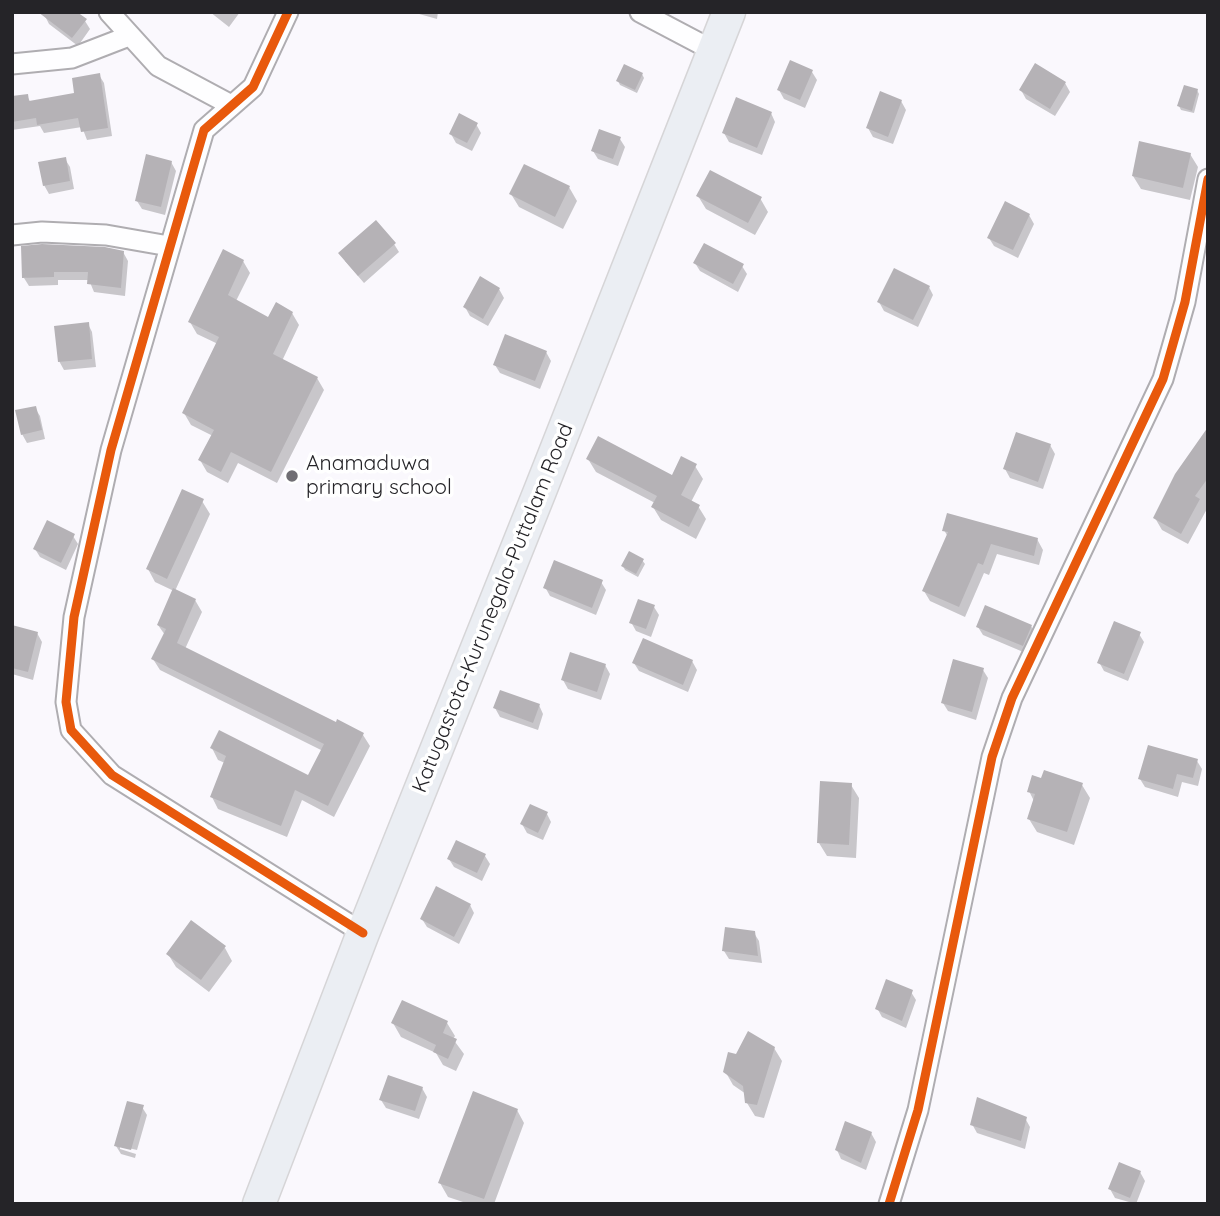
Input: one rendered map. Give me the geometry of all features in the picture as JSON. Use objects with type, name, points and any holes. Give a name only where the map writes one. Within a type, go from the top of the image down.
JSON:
[{"type":"highway","name":"Katugastota-Kurunegala-Puttalam Road","points":[[259,1204],[363,933],[729,12]]},
{"type":"street","points":[[109,12],[158,66],[231,105]]},
{"type":"street","points":[[288,12],[253,87],[204,130],[111,450],[74,617],[66,702],[71,730],[112,775],[363,933]]},
{"type":"street","points":[[640,12],[714,51]]},
{"type":"street","points":[[12,64],[72,58],[129,36]]},
{"type":"street","points":[[889,1204],[918,1110],[992,757],[1012,698],[1163,379],[1185,302],[1208,179]]},
{"type":"street","points":[[12,235],[42,232],[106,234],[169,246]]},
{"type":"building","points":[[38,12],[77,12],[87,19],[72,38]]},
{"type":"building","points":[[790,60],[813,70],[800,100],[777,90]]},
{"type":"building","points":[[1035,63],[1066,82],[1050,109],[1019,90]]},
{"type":"building","points":[[624,64],[643,73],[635,90],[616,81]]},
{"type":"building","points":[[100,73],[108,128],[81,132],[78,118],[37,125],[36,118],[12,122],[12,96],[28,94],[29,101],[74,93],[72,78]]},
{"type":"building","points":[[1184,85],[1198,89],[1192,111],[1177,106]]},
{"type":"building","points":[[880,91],[902,100],[888,137],[866,128]]},
{"type":"building","points":[[736,97],[772,112],[757,148],[722,133]]},
{"type":"building","points":[[459,113],[478,123],[467,143],[449,134]]},
{"type":"building","points":[[599,129],[621,137],[613,159],[591,151]]},
{"type":"building","points":[[1139,141],[1191,153],[1183,188],[1132,176]]},
{"type":"building","points":[[146,154],[172,161],[161,207],[135,201]]},
{"type":"building","points":[[66,157],[70,181],[43,186],[38,162]]},
{"type":"building","points":[[524,164],[570,186],[555,217],[509,194]]},
{"type":"building","points":[[710,170],[762,197],[748,223],[696,196]]},
{"type":"building","points":[[1005,201],[1030,214],[1013,250],[987,238]]},
{"type":"building","points":[[376,220],[396,243],[358,276],[338,253]]},
{"type":"building","points":[[704,243],[744,264],[733,284],[693,263]]},
{"type":"building","points":[[42,244],[105,247],[124,251],[121,288],[87,284],[88,272],[54,272],[54,277],[22,278],[21,246]]},
{"type":"building","points":[[223,249],[244,260],[228,295],[268,317],[276,302],[293,312],[273,354],[318,377],[271,472],[231,452],[221,472],[198,460],[214,430],[182,413],[219,337],[188,322]]},
{"type":"building","points":[[894,268],[930,286],[913,320],[877,302]]},
{"type":"building","points":[[480,276],[500,288],[483,319],[463,307]]},
{"type":"building","points":[[89,322],[92,359],[58,362],[54,326]]},
{"type":"building","points":[[505,334],[547,351],[535,381],[493,365]]},
{"type":"building","points":[[36,406],[42,430],[21,435],[15,410]]},
{"type":"building","points":[[1208,427],[1208,478],[1195,496],[1200,499],[1181,534],[1153,518],[1175,474]]},
{"type":"building","points":[[1016,432],[1051,444],[1038,482],[1003,469]]},
{"type":"building","points":[[598,436],[672,475],[681,456],[697,464],[681,495],[700,505],[689,527],[651,507],[657,496],[586,459]]},
{"type":"building","points":[[182,489],[204,499],[167,579],[146,569]]},
{"type":"building","points":[[947,513],[1038,538],[1034,556],[991,544],[983,565],[978,563],[959,607],[922,591],[948,532],[942,531]]},
{"type":"building","points":[[47,520],[75,534],[61,563],[33,549]]},
{"type":"building","points":[[629,551],[644,559],[636,574],[621,566]]},
{"type":"building","points":[[554,560],[603,580],[592,608],[543,588]]},
{"type":"building","points":[[173,588],[196,599],[177,643],[336,722],[337,719],[364,733],[328,806],[295,790],[281,826],[210,797],[226,756],[210,748],[219,730],[308,775],[324,744],[151,659],[166,629],[157,625]]},
{"type":"building","points":[[638,599],[655,605],[646,629],[629,623]]},
{"type":"building","points":[[985,605],[1032,625],[1023,646],[976,627]]},
{"type":"building","points":[[1114,621],[1141,632],[1124,674],[1097,663]]},
{"type":"building","points":[[12,625],[38,632],[28,672],[12,668]]},
{"type":"building","points":[[643,638],[693,660],[683,685],[632,663]]},
{"type":"building","points":[[570,652],[606,664],[597,692],[561,680]]},
{"type":"building","points":[[953,659],[984,668],[972,712],[941,703]]},
{"type":"building","points":[[500,690],[540,704],[533,723],[493,708]]},
{"type":"building","points":[[1148,745],[1198,759],[1193,778],[1177,774],[1173,789],[1138,779]]},
{"type":"building","points":[[1044,770],[1083,783],[1067,832],[1027,819],[1035,794],[1027,792],[1032,775],[1041,778]]},
{"type":"building","points":[[820,781],[852,783],[849,845],[817,843]]},
{"type":"building","points":[[530,804],[548,812],[538,833],[520,824]]},
{"type":"building","points":[[456,840],[486,854],[477,873],[447,859]]},
{"type":"building","points":[[436,886],[471,904],[454,937],[420,919]]},
{"type":"building","points":[[191,920],[226,946],[201,980],[166,954]]},
{"type":"building","points":[[725,927],[755,931],[758,956],[722,951]]},
{"type":"building","points":[[886,979],[913,990],[902,1021],[875,1009]]},
{"type":"building","points":[[402,1000],[448,1021],[443,1033],[457,1039],[448,1059],[433,1052],[436,1045],[391,1023]]},
{"type":"building","points":[[748,1031],[775,1047],[757,1105],[745,1103],[743,1086],[723,1072],[728,1052],[736,1054]]},
{"type":"building","points":[[388,1075],[423,1087],[415,1111],[379,1100]]},
{"type":"building","points":[[473,1091],[518,1109],[484,1199],[438,1183]]},
{"type":"building","points":[[977,1097],[1027,1117],[1021,1141],[970,1125]]},
{"type":"building","points":[[127,1101],[144,1105],[131,1150],[114,1146]]},
{"type":"building","points":[[845,1121],[872,1132],[861,1163],[835,1150]]},
{"type":"building","points":[[1119,1162],[1141,1171],[1130,1198],[1108,1189]]},
{"type":"cycle path","points":[[288,12],[253,87],[204,130],[111,450],[74,617],[66,702],[71,730],[112,775],[363,933]]},
{"type":"cycle path","points":[[889,1204],[918,1110],[992,757],[1012,698],[1163,379],[1185,302],[1208,179]]},
{"type":"place","name":"Anamaduwa primary school","points":[[292,476]]}]
